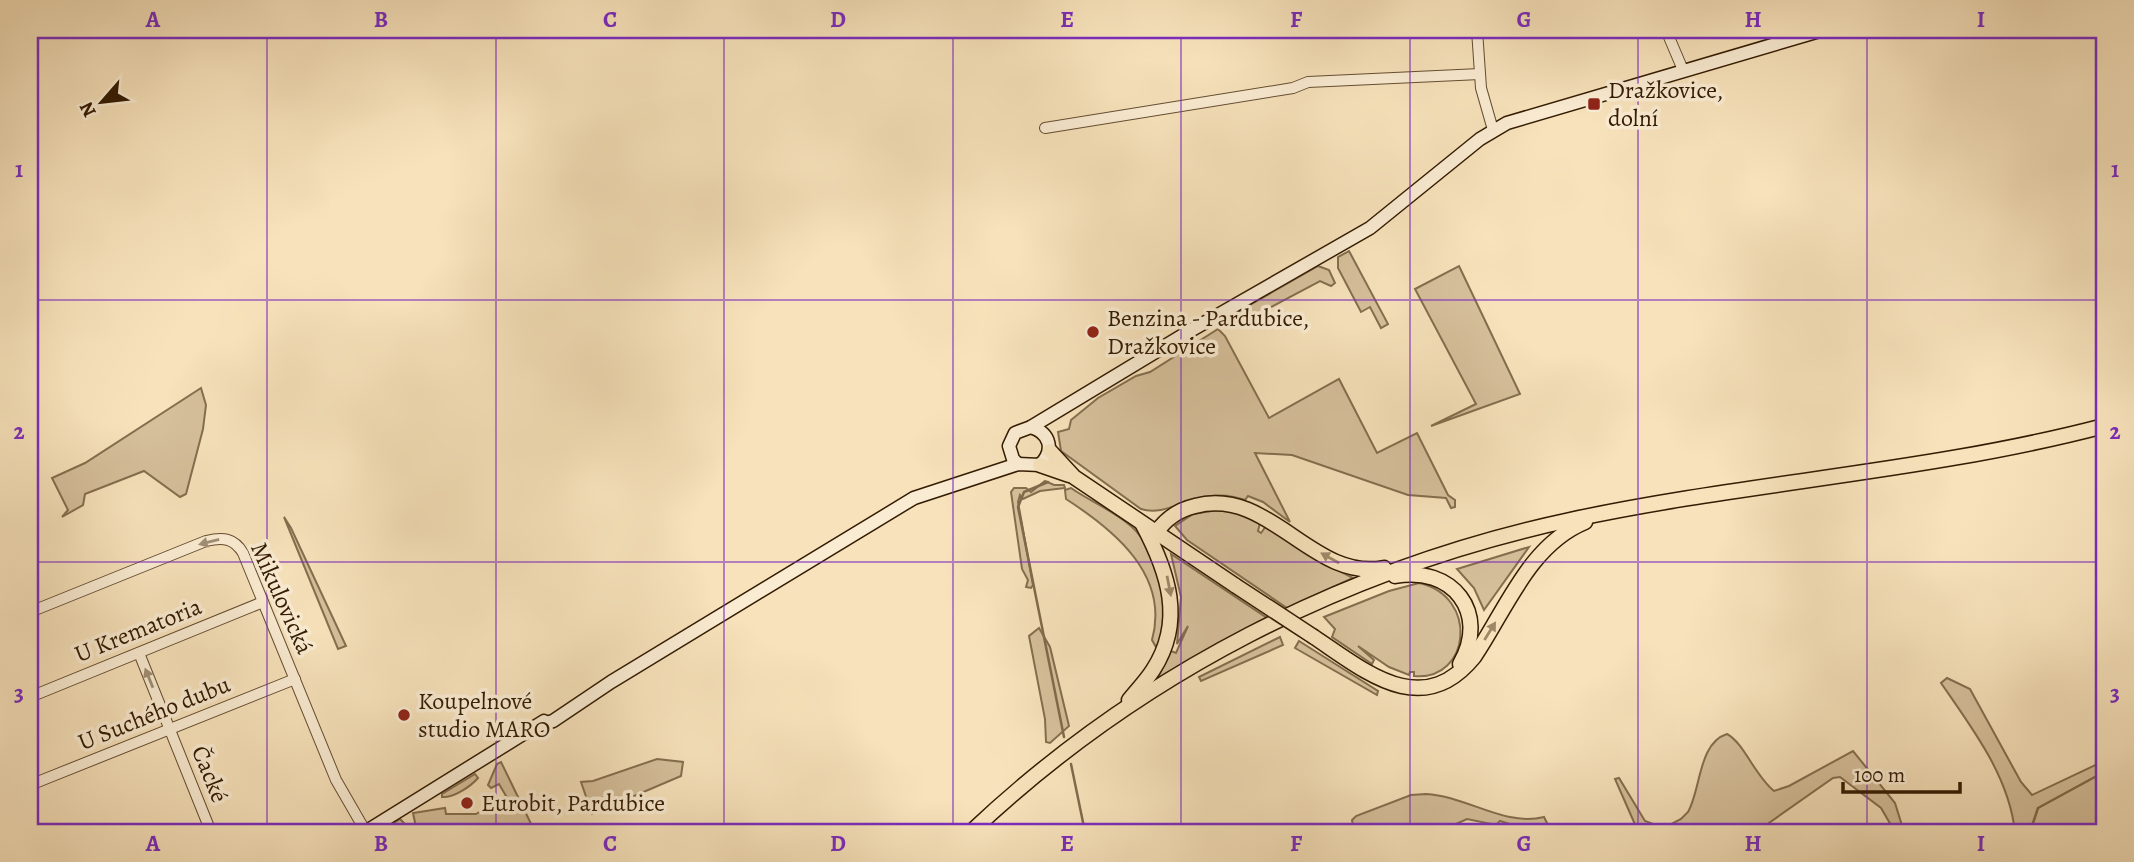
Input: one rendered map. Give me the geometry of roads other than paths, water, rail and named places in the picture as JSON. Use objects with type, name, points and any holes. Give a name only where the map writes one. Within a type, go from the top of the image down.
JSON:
[{"type":"main road","points":[[1018,464],[1009,446],[1015,433],[1031,427],[1370,228],[1493,131],[1526,116],[1823,30]]},
{"type":"main road","points":[[1060,409],[1046,435],[1049,451],[1074,477],[1314,637],[1391,685],[1421,689],[1445,680],[1474,657],[1548,545],[1570,529],[1617,511]]},
{"type":"main road","points":[[971,832],[1055,760],[1122,710],[1227,646],[1360,583],[1419,561],[1513,533],[1617,511],[1930,462],[2104,426]]},
{"type":"main road","points":[[1031,427],[1046,435]]},
{"type":"main road","points":[[1040,464],[1049,451]]},
{"type":"main road","points":[[990,471],[1010,452]]},
{"type":"main road","points":[[540,725],[553,721],[611,682],[914,498],[1018,464],[1040,464],[1074,477]]},
{"type":"main road","points":[[1156,533],[1168,519],[1183,510],[1225,503],[1256,513],[1346,566],[1372,570],[1419,561]]},
{"type":"main road","points":[[1122,710],[1161,656],[1171,621],[1172,603],[1165,569],[1143,524]]},
{"type":"main road","points":[[1360,583],[1404,574],[1423,575],[1445,582],[1459,595],[1469,617],[1471,637],[1460,664],[1445,680]]},
{"type":"main road","points":[[366,832],[540,725],[551,714],[575,699],[611,682]]},
{"type":"street","points":[[1492,30],[1477,32],[1480,74],[1487,117],[1493,131]]},
{"type":"street","points":[[1666,30],[1683,70]]},
{"type":"street","points":[[1045,128],[1293,88],[1308,82],[1480,74]]},
{"type":"street","name":"Mikulovická","points":[[30,612],[216,539],[226,539],[238,545],[336,780],[366,832]]},
{"type":"street","name":"U Krematoria","points":[[30,697],[263,602]]},
{"type":"street","name":"Čacké","points":[[139,653],[211,832]]},
{"type":"street","name":"U Suchého dubu","points":[[30,785],[295,679]]},
{"type":"waterway","points":[[1048,482],[1024,492],[1018,507],[1064,737]]},
{"type":"waterway","points":[[1071,764],[1085,832]]},
{"type":"waterway","points":[[2030,832],[2038,808],[2104,772]]},
{"type":"place","name":"Dražkovice, dolní","points":[[1594,104]]},
{"type":"place","name":"Benzina - Pardubice, Dražkovice","points":[[1093,332]]},
{"type":"place","name":"Koupelnové studio MARO","points":[[404,715]]},
{"type":"place","name":"Eurobit, Pardubice","points":[[467,803]]}]
